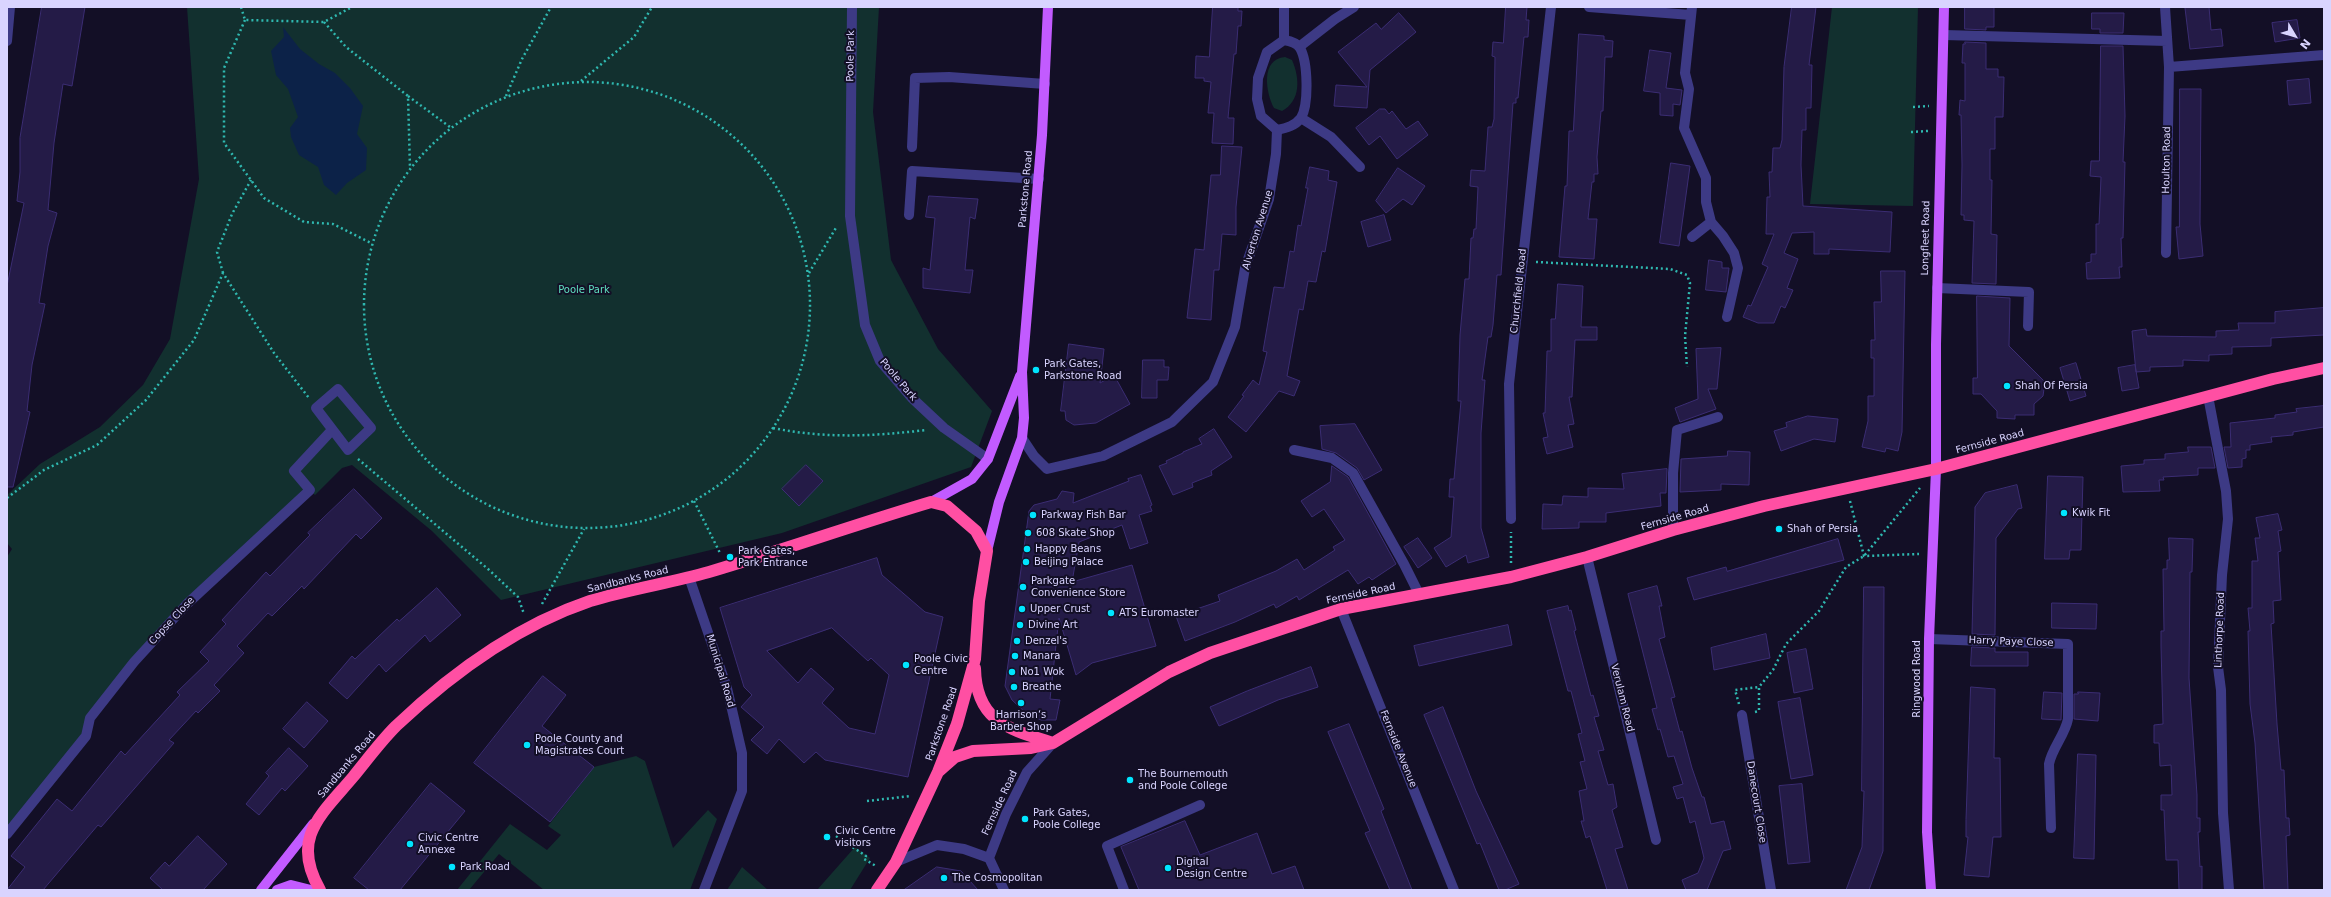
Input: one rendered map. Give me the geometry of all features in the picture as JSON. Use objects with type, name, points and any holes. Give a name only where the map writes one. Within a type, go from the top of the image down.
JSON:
[{"type":"highway","name":"Fernside Road","points":[[938,772],[955,757],[973,751],[1031,748],[1053,743],[1169,672],[1210,653],[1341,609],[1511,577],[1587,557],[1673,530],[1848,486],[1936,469],[2208,396],[2324,368]]},
{"type":"highway","points":[[931,502],[947,506],[957,514],[976,531],[987,551]]},
{"type":"highway","name":"Sandbanks Road","points":[[315,822],[395,728],[432,693],[472,661],[529,627],[590,601],[689,577],[931,502]]},
{"type":"highway","name":"Parkstone Road","points":[[877,890],[896,862],[938,772],[957,724],[975,659],[979,601],[987,551]]},
{"type":"highway","points":[[975,659],[975,681],[981,700],[992,716],[1011,730],[1053,743]]},
{"type":"highway","points":[[315,822],[308,843],[308,857],[310,870],[320,890]]},
{"type":"main road","name":"Parkstone Road","points":[[987,551],[999,502],[1022,438],[1024,418],[1022,372],[1039,179],[1048,7]]},
{"type":"main road","name":"Longfleet Road","points":[[1936,469],[1937,288],[1944,7]]},
{"type":"main road","name":"Parkstone Road","points":[[931,502],[972,479],[988,459],[1022,372]]},
{"type":"main road","name":"Ringwood Road","points":[[1931,890],[1927,832],[1929,639],[1936,469]]},
{"type":"main road","name":"Sandbanks Road","points":[[261,890],[315,822]]},
{"type":"main road","points":[[277,890],[292,885],[311,890]]},
{"type":"street","points":[[7,41],[10,7]]},
{"type":"street","name":"Poole Park","points":[[852,7],[850,56],[850,206],[864,325],[880,361],[912,398],[944,428],[988,459]]},
{"type":"street","points":[[1284,7],[1284,40]]},
{"type":"street","points":[[1300,47],[1335,19],[1354,7]]},
{"type":"street","name":"Churchfield Road","points":[[1511,519],[1509,384],[1552,7]]},
{"type":"street","points":[[1589,7],[1691,11],[1685,73],[1689,89],[1684,128],[1706,178],[1706,202],[1711,222],[1723,236],[1734,253],[1738,268],[1727,317]]},
{"type":"street","name":"Houlton Road","points":[[2165,7],[2168,67],[2166,253]]},
{"type":"street","points":[[1944,35],[2167,41]]},
{"type":"street","points":[[1284,40],[1292,42],[1300,47],[1303,57],[1307,97],[1301,118],[1292,126],[1277,130],[1261,116],[1257,99],[1258,78],[1267,52],[1284,40]]},
{"type":"street","points":[[2168,67],[2324,55]]},
{"type":"street","points":[[912,147],[915,78],[949,77],[1045,84]]},
{"type":"street","points":[[1301,118],[1331,137],[1360,167]]},
{"type":"street","name":"Alverton Avenue","points":[[1022,438],[1034,456],[1047,469],[1103,456],[1172,422],[1213,382],[1235,327],[1245,268],[1269,199],[1276,154],[1277,130]]},
{"type":"street","points":[[909,216],[912,171],[1039,179]]},
{"type":"street","points":[[1692,237],[1711,222]]},
{"type":"street","points":[[1937,288],[2029,292],[2028,326]]},
{"type":"street","points":[[338,389],[371,428],[348,450],[332,430],[316,408],[338,389]]},
{"type":"street","name":"Linthorpe Road","points":[[2208,396],[2226,491],[2228,519],[2222,576],[2218,667],[2221,690],[2223,813],[2229,890]]},
{"type":"street","points":[[1673,530],[1673,473],[1677,430],[1718,417]]},
{"type":"street","name":"Copse Close","points":[[7,834],[86,736],[90,718],[134,662],[187,604],[310,490],[294,471],[332,430]]},
{"type":"street","points":[[1294,450],[1332,458],[1353,473],[1419,594]]},
{"type":"street","name":"Verulam Road","points":[[1587,557],[1656,840]]},
{"type":"street","name":"Municipal Road","points":[[689,577],[727,688],[742,753],[742,791],[704,890]]},
{"type":"street","name":"Fernside Avenue","points":[[1341,609],[1454,890]]},
{"type":"street","name":"Harry Paye Close","points":[[1929,639],[2068,644],[2069,670],[2066,727],[2051,755],[2049,764],[2051,828]]},
{"type":"street","name":"Danecourt Close","points":[[1742,715],[1771,890]]},
{"type":"street","name":"Fernside Road","points":[[989,858],[1006,814],[1027,772],[1053,743]]},
{"type":"street","points":[[1124,890],[1107,846],[1200,805]]},
{"type":"street","points":[[896,862],[937,845],[964,849],[989,858],[1004,890]]},
{"type":"path","points":[[241,7],[246,20],[224,68],[224,143],[264,198],[304,222],[333,224],[372,243]]},
{"type":"path","points":[[246,20],[324,22],[352,7]]},
{"type":"path","points":[[505,96],[522,59],[551,7]]},
{"type":"path","points":[[581,81],[634,37],[652,7]]},
{"type":"path","points":[[324,22],[346,48],[450,127]]},
{"type":"path","points":[[581,81],[622,84],[661,94],[698,110],[732,134],[760,163],[783,197],[799,234],[808,274],[810,314],[805,354],[792,392],[773,428],[738,469],[694,501],[668,513],[641,522],[612,527],[584,529],[538,524],[495,510],[455,487],[421,456],[398,426],[375,378],[364,334],[363,288],[372,243],[387,203],[410,168],[429,146],[450,127],[477,110],[505,96],[542,85],[581,81]]},
{"type":"path","points":[[408,96],[410,168]]},
{"type":"path","points":[[251,179],[232,214],[217,252],[223,273],[274,353],[316,408]]},
{"type":"path","points":[[808,274],[850,206]]},
{"type":"path","points":[[1523,261],[1670,269],[1688,275],[1690,283],[1685,336],[1687,367]]},
{"type":"path","points":[[7,498],[44,470],[97,444],[146,400],[194,340],[223,273]]},
{"type":"path","points":[[773,428],[807,435],[875,436],[944,428]]},
{"type":"path","points":[[348,450],[518,597],[529,627]]},
{"type":"path","points":[[1759,687],[1735,690],[1742,715],[1758,711],[1759,687],[1773,670],[1786,644],[1819,611],[1846,567],[1864,556],[1936,469]]},
{"type":"path","points":[[1848,486],[1854,522],[1864,556]]},
{"type":"path","points":[[694,501],[717,546]]},
{"type":"path","points":[[1511,519],[1511,577]]},
{"type":"path","points":[[529,627],[584,529]]},
{"type":"path","points":[[1864,556],[1932,554]]},
{"type":"path","points":[[867,801],[928,794]]},
{"type":"path","points":[[836,836],[866,856],[864,859],[888,873]]},
{"type":"green space","name":"Poole Park","points":[[187,7],[879,7],[873,112],[891,260],[938,349],[992,411],[971,467],[782,533],[501,600],[432,531],[352,465],[342,468],[315,495],[310,490],[187,604],[90,718],[85,736],[7,834],[7,557],[12,549],[7,543],[7,495],[40,464],[100,427],[143,385],[170,339],[199,179]]},
{"type":"green space","points":[[1832,7],[1918,7],[1913,206],[1810,204]]},
{"type":"green space","points":[[1285,57],[1292,60],[1295,67],[1297,88],[1293,101],[1282,111],[1274,108],[1271,102],[1267,86],[1267,78],[1268,70],[1272,64],[1277,59]]},
{"type":"green space","points":[[636,756],[645,761],[673,848],[708,810],[717,819],[690,890],[544,890],[499,854],[469,890],[457,890],[510,824],[547,850],[561,835],[548,826],[594,767]]},
{"type":"green space","points":[[855,847],[870,858],[850,890],[817,890]]},
{"type":"green space","points":[[742,867],[768,890],[727,890]]},
{"type":"water","points":[[283,27],[300,49],[319,64],[335,73],[350,88],[363,106],[357,134],[367,148],[366,170],[347,183],[336,195],[324,185],[318,167],[299,155],[291,137],[290,128],[298,117],[288,89],[276,75],[271,51],[284,37]]},
{"type":"building","points":[[42,7],[85,7],[72,86],[63,84],[54,143],[48,210],[57,213],[48,246],[39,303],[45,304],[32,365],[27,411],[30,412],[13,487],[7,487],[7,286],[24,203],[17,201],[20,172],[20,138]]},
{"type":"building","points":[[1213,7],[1238,7],[1238,11],[1242,11],[1241,26],[1238,26],[1236,54],[1234,54],[1228,118],[1234,118],[1233,144],[1212,143],[1214,113],[1208,113],[1211,82],[1204,81],[1204,78],[1195,78],[1196,56],[1209,57]]},
{"type":"building","points":[[1506,7],[1527,7],[1526,20],[1529,20],[1528,37],[1524,37],[1518,98],[1516,98],[1516,103],[1513,103],[1501,275],[1497,275],[1493,325],[1491,337],[1488,337],[1482,380],[1485,380],[1481,433],[1481,528],[1489,557],[1468,563],[1466,555],[1446,567],[1434,548],[1451,537],[1454,497],[1449,497],[1450,479],[1454,479],[1461,401],[1458,401],[1460,335],[1465,279],[1469,279],[1471,238],[1473,238],[1474,229],[1476,229],[1478,187],[1470,186],[1471,170],[1485,171],[1488,127],[1492,127],[1494,119],[1495,57],[1492,56],[1493,42],[1503,43]]},
{"type":"building","points":[[1792,7],[1816,7],[1809,65],[1812,65],[1811,108],[1806,108],[1806,130],[1802,130],[1801,165],[1803,206],[1892,212],[1890,252],[1829,249],[1829,254],[1814,254],[1814,232],[1792,233],[1784,253],[1798,259],[1787,288],[1793,290],[1785,308],[1781,306],[1774,323],[1758,323],[1743,317],[1748,305],[1751,306],[1768,267],[1762,264],[1774,234],[1766,234],[1767,197],[1770,197],[1769,172],[1772,172],[1773,148],[1780,148],[1782,140],[1784,67]]},
{"type":"building","points":[[1965,7],[1994,7],[1994,27],[1986,27],[1986,30],[1965,29]]},
{"type":"building","points":[[2209,7],[2211,30],[2221,29],[2223,46],[2190,49],[2185,8]]},
{"type":"building","points":[[1399,13],[1416,32],[1370,70],[1367,108],[1334,106],[1336,85],[1367,87],[1338,52],[1376,23],[1381,29]]},
{"type":"building","points":[[2092,13],[2124,13],[2123,33],[2100,33],[2100,29],[2092,29]]},
{"type":"building","points":[[2297,20],[2300,38],[2275,42],[2272,23]]},
{"type":"building","points":[[1579,34],[1604,36],[1604,40],[1613,41],[1612,57],[1605,57],[1603,111],[1601,111],[1597,157],[1598,174],[1594,174],[1594,182],[1592,182],[1588,219],[1597,219],[1594,259],[1559,257],[1565,186],[1567,186],[1569,131],[1573,131]]},
{"type":"building","points":[[1965,42],[1986,43],[1986,69],[1998,69],[1998,77],[2004,77],[2003,117],[1995,117],[1995,149],[1990,149],[1990,180],[1992,180],[1991,234],[1997,235],[1996,284],[1972,283],[1974,221],[1964,220],[1964,215],[1961,215],[1961,115],[1959,115],[1960,100],[1965,101],[1965,63],[1962,63],[1963,44],[1965,44]]},
{"type":"building","points":[[2101,46],[2123,46],[2125,116],[2123,162],[2125,162],[2123,238],[2121,238],[2122,267],[2119,267],[2120,278],[2087,279],[2086,263],[2091,262],[2091,254],[2096,254],[2096,224],[2099,224],[2101,177],[2090,176],[2091,161],[2099,161]]},
{"type":"building","points":[[1650,50],[1671,53],[1666,88],[1682,90],[1680,105],[1673,104],[1673,116],[1660,115],[1660,93],[1644,91]]},
{"type":"building","points":[[2309,79],[2311,103],[2289,105],[2287,81]]},
{"type":"building","points":[[2180,89],[2201,89],[2200,224],[2203,256],[2179,259],[2176,227],[2179,227]]},
{"type":"building","points":[[1380,109],[1385,109],[1389,114],[1392,111],[1406,129],[1418,121],[1428,135],[1397,159],[1380,136],[1369,145],[1356,128]]},
{"type":"building","points":[[1222,146],[1242,147],[1236,207],[1236,235],[1222,234],[1219,270],[1214,270],[1211,320],[1187,318],[1195,249],[1204,250],[1211,175],[1220,175]]},
{"type":"building","points":[[1671,163],[1690,166],[1679,246],[1660,243]]},
{"type":"building","points":[[1310,167],[1329,171],[1328,180],[1337,182],[1325,252],[1322,251],[1316,282],[1308,281],[1303,310],[1299,309],[1287,376],[1300,381],[1294,396],[1279,391],[1246,432],[1228,417],[1244,396],[1242,395],[1253,380],[1259,385],[1267,352],[1263,351],[1274,287],[1284,288],[1290,251],[1294,252],[1298,225],[1301,226]]},
{"type":"building","points":[[1398,168],[1425,186],[1412,205],[1403,199],[1386,213],[1376,201]]},
{"type":"building","points":[[929,196],[978,199],[975,219],[970,217],[965,270],[973,270],[970,293],[923,288],[923,268],[930,270],[935,218],[926,217]]},
{"type":"building","points":[[1384,215],[1391,240],[1368,247],[1361,222]]},
{"type":"building","points":[[1709,260],[1722,262],[1722,268],[1729,268],[1726,292],[1706,290]]},
{"type":"building","points":[[1881,271],[1905,271],[1902,432],[1898,451],[1886,448],[1885,452],[1862,447],[1868,421],[1868,396],[1874,396],[1874,358],[1871,358],[1871,340],[1875,340],[1874,302],[1881,302]]},
{"type":"building","points":[[1558,284],[1583,286],[1581,327],[1597,327],[1597,340],[1575,340],[1572,397],[1569,397],[1574,424],[1568,425],[1573,447],[1547,454],[1543,438],[1548,437],[1543,413],[1545,413],[1547,351],[1551,351],[1551,319],[1555,319]]},
{"type":"building","points":[[1977,296],[2010,298],[2009,346],[2045,382],[2043,396],[2034,404],[2034,415],[2015,415],[2015,419],[1997,418],[1997,411],[1981,394],[1973,394],[1973,378],[1977,378]]},
{"type":"building","points":[[2324,308],[2324,335],[2271,338],[2271,346],[2232,347],[2232,354],[2209,355],[2209,361],[2183,360],[2183,366],[2150,367],[2150,371],[2136,372],[2132,331],[2146,329],[2147,336],[2216,337],[2216,331],[2239,330],[2238,323],[2275,323],[2275,312]]},
{"type":"building","points":[[1069,344],[1104,349],[1100,383],[1114,375],[1130,404],[1096,423],[1074,425],[1066,420],[1065,411],[1061,411]]},
{"type":"building","points":[[1721,348],[1717,389],[1708,389],[1716,409],[1680,422],[1675,408],[1698,399],[1696,349]]},
{"type":"building","points":[[1143,360],[1164,360],[1164,367],[1169,367],[1168,380],[1157,380],[1157,398],[1142,398]]},
{"type":"building","points":[[2076,363],[2086,396],[2070,401],[2060,368]]},
{"type":"building","points":[[2135,365],[2139,388],[2122,391],[2118,368]]},
{"type":"building","points":[[2324,406],[2324,427],[2293,432],[2293,435],[2271,437],[2272,442],[2250,445],[2250,450],[2246,450],[2246,458],[2242,459],[2242,467],[2228,468],[2224,447],[2231,447],[2230,423],[2275,418],[2275,415],[2297,412],[2296,409]]},
{"type":"building","points":[[1808,416],[1838,419],[1835,442],[1814,439],[1781,451],[1774,431],[1787,427],[1786,423]]},
{"type":"building","points":[[1355,424],[1382,470],[1364,480],[1357,468],[1336,453],[1322,449],[1320,426]]},
{"type":"building","points":[[1214,429],[1232,457],[1211,471],[1212,475],[1192,483],[1193,487],[1173,495],[1159,466],[1167,463],[1166,461],[1183,452],[1202,444],[1199,439]]},
{"type":"building","points":[[2188,447],[2211,447],[2215,468],[2198,468],[2198,475],[2163,477],[2164,480],[2159,480],[2160,491],[2123,492],[2121,466],[2144,464],[2144,460],[2165,459],[2165,454],[2188,452]]},
{"type":"building","points":[[1728,451],[1750,452],[1749,485],[1721,484],[1721,490],[1680,492],[1681,459],[1727,456]]},
{"type":"building","points":[[806,465],[823,481],[799,506],[782,489]]},
{"type":"building","points":[[1332,466],[1348,477],[1396,564],[1372,580],[1369,577],[1358,584],[1348,570],[1299,600],[1297,596],[1276,608],[1274,604],[1235,622],[1185,641],[1176,616],[1220,601],[1218,595],[1276,571],[1297,559],[1304,570],[1335,550],[1333,547],[1345,540],[1324,509],[1312,517],[1301,501],[1330,482]]},
{"type":"building","points":[[1667,469],[1666,493],[1660,493],[1661,506],[1606,513],[1606,522],[1579,522],[1579,528],[1542,529],[1543,504],[1562,505],[1563,496],[1588,497],[1588,488],[1624,489],[1622,474]]},
{"type":"building","points":[[1141,475],[1152,505],[1150,506],[1152,511],[1139,515],[1148,543],[1130,549],[1122,525],[1079,542],[1072,582],[1132,565],[1156,646],[1092,663],[1076,675],[1059,618],[1050,699],[1060,700],[1056,720],[1041,720],[1027,714],[1012,700],[1005,686],[1029,511],[1034,505],[1057,499],[1062,491],[1074,493],[1073,503],[1129,481],[1128,479]]},
{"type":"building","name":"Kwik Fit","points":[[2048,476],[2083,477],[2081,550],[2070,550],[2069,559],[2045,559]]},
{"type":"building","points":[[2017,485],[2022,508],[2018,509],[1996,538],[1995,635],[1972,634],[1975,507],[1985,493]]},
{"type":"building","points":[[354,489],[382,518],[361,539],[356,534],[304,589],[302,586],[272,616],[268,613],[237,646],[244,653],[214,685],[220,691],[198,713],[196,711],[169,740],[174,743],[101,827],[98,825],[43,890],[7,890],[25,867],[11,856],[57,799],[72,811],[121,751],[125,755],[180,695],[177,692],[209,661],[200,652],[226,624],[222,620],[266,572],[270,576],[310,535],[308,533]]},
{"type":"building","points":[[2278,514],[2282,530],[2278,531],[2281,551],[2278,552],[2281,600],[2273,601],[2274,623],[2271,624],[2281,770],[2284,770],[2286,818],[2289,818],[2290,835],[2286,836],[2288,890],[2264,890],[2255,743],[2250,704],[2248,631],[2250,631],[2248,608],[2252,608],[2252,561],[2258,561],[2255,538],[2260,538],[2256,518]]},
{"type":"building","points":[[1418,538],[1432,558],[1418,568],[1404,547]]},
{"type":"building","points":[[2169,538],[2193,539],[2192,572],[2190,572],[2189,678],[2197,795],[2197,818],[2200,818],[2200,832],[2198,832],[2200,867],[2202,866],[2202,890],[2179,890],[2178,860],[2166,860],[2164,810],[2161,810],[2161,795],[2172,795],[2171,765],[2160,766],[2159,743],[2154,743],[2154,725],[2163,724],[2161,631],[2164,631],[2163,569],[2167,569],[2167,560],[2169,560]]},
{"type":"building","points":[[1838,539],[1844,560],[1694,600],[1687,578],[1726,567],[1727,571]]},
{"type":"building","name":"Poole Civic Centre","points":[[877,558],[882,575],[925,612],[943,617],[908,777],[825,760],[816,752],[804,763],[779,739],[767,754],[751,740],[764,727],[741,707],[752,695],[744,687],[720,608]],"holes":[[[832,628],[868,661],[871,658],[889,675],[875,734],[849,728],[822,703],[834,689],[811,668],[798,683],[767,651]]]},
{"type":"building","points":[[1657,586],[1662,606],[1659,606],[1665,637],[1659,639],[1675,697],[1671,698],[1680,732],[1682,731],[1692,768],[1702,797],[1704,797],[1711,824],[1724,821],[1731,849],[1723,851],[1707,890],[1686,890],[1682,880],[1698,873],[1704,858],[1695,821],[1690,823],[1683,797],[1677,799],[1673,787],[1683,784],[1674,756],[1668,757],[1660,729],[1658,730],[1652,709],[1657,708],[1628,594]]},
{"type":"building","points":[[1864,587],[1884,587],[1883,851],[1869,890],[1846,890],[1862,847],[1864,791],[1862,791]]},
{"type":"building","points":[[437,588],[461,615],[430,642],[425,635],[386,672],[379,664],[347,699],[329,683],[352,656],[355,659],[397,619],[399,621]]},
{"type":"building","points":[[2052,603],[2097,604],[2096,629],[2052,628]]},
{"type":"building","points":[[1568,606],[1569,611],[1571,610],[1576,630],[1574,631],[1591,696],[1593,695],[1599,716],[1594,717],[1604,750],[1598,751],[1608,785],[1613,784],[1617,807],[1612,810],[1623,847],[1615,849],[1628,890],[1607,890],[1590,836],[1586,838],[1581,821],[1584,821],[1579,791],[1587,789],[1580,762],[1585,761],[1578,734],[1582,733],[1571,691],[1568,691],[1547,611]]},
{"type":"building","points":[[1508,625],[1512,645],[1419,666],[1414,646]]},
{"type":"building","points":[[1766,634],[1770,658],[1714,670],[1711,648]]},
{"type":"building","points":[[1972,647],[1995,648],[1995,652],[2028,652],[2028,666],[1971,666]]},
{"type":"building","points":[[1806,649],[1813,689],[1794,693],[1787,653]]},
{"type":"building","points":[[1311,667],[1318,687],[1278,700],[1219,726],[1210,707],[1247,691]]},
{"type":"building","name":"Poole County and Magistrates Court","points":[[543,676],[566,695],[542,726],[594,767],[550,822],[474,763]]},
{"type":"building","points":[[1971,687],[1995,689],[1994,758],[2000,758],[2001,837],[1993,837],[1989,877],[1964,875],[1968,837],[1966,837],[1966,820]]},
{"type":"building","points":[[2044,692],[2062,693],[2061,720],[2042,719]]},
{"type":"building","points":[[2078,692],[2100,693],[2098,721],[2074,719],[2074,694],[2078,694]]},
{"type":"building","points":[[1800,698],[1813,775],[1791,779],[1778,702]]},
{"type":"building","points":[[307,702],[328,721],[304,748],[283,729]]},
{"type":"building","points":[[1443,707],[1476,791],[1519,884],[1505,890],[1499,890],[1480,843],[1477,844],[1424,715]]},
{"type":"building","points":[[1349,724],[1384,809],[1381,811],[1412,890],[1390,890],[1365,833],[1370,831],[1328,732]]},
{"type":"building","points":[[289,748],[308,766],[285,791],[282,788],[259,815],[246,804],[269,776],[266,773]]},
{"type":"building","points":[[2078,754],[2096,755],[2094,859],[2074,858]]},
{"type":"building","name":"Civic Centre Annexe","points":[[431,783],[465,811],[400,890],[369,890],[354,878]]},
{"type":"building","points":[[1802,784],[1810,862],[1788,864],[1779,786]]},
{"type":"building","points":[[1185,821],[1200,855],[1257,833],[1272,874],[1295,866],[1304,890],[1139,890],[1121,847]]},
{"type":"building","points":[[198,836],[227,864],[203,890],[163,890],[150,878],[165,862],[169,866]]},
{"type":"building","name":"The Cosmopolitan","points":[[937,867],[961,871],[978,890],[904,890]]},
{"type":"place","name":"Park Gates, Parkstone Road","points":[[1036,370]]},
{"type":"place","name":"Shah Of Persia","points":[[2007,386]]},
{"type":"place","name":"Kwik Fit","points":[[2064,513]]},
{"type":"place","name":"Parkway Fish Bar","points":[[1033,515]]},
{"type":"place","name":"Shah of Persia","points":[[1779,529]]},
{"type":"place","name":"608 Skate Shop","points":[[1028,533]]},
{"type":"place","name":"Happy Beans","points":[[1027,549]]},
{"type":"place","name":"Park Gates, Park Entrance","points":[[730,557]]},
{"type":"place","name":"Beijing Palace","points":[[1026,562]]},
{"type":"place","name":"Parkgate Convenience Store","points":[[1023,587]]},
{"type":"place","name":"Upper Crust","points":[[1022,609]]},
{"type":"place","name":"ATS Euromaster","points":[[1111,613]]},
{"type":"place","name":"Divine Art","points":[[1020,625]]},
{"type":"place","name":"Denzel's","points":[[1017,641]]},
{"type":"place","name":"Manara","points":[[1015,656]]},
{"type":"place","name":"Poole Civic Centre","points":[[906,665]]},
{"type":"place","name":"No1 Wok","points":[[1012,672]]},
{"type":"place","name":"Breathe","points":[[1014,687]]},
{"type":"place","name":"Harrison‘s Barber Shop","points":[[1021,703]]},
{"type":"place","name":"Poole County and Magistrates Court","points":[[527,745]]},
{"type":"place","name":"The Bournemouth and Poole College","points":[[1130,780]]},
{"type":"place","name":"Park Gates, Poole College","points":[[1025,819]]},
{"type":"place","name":"Civic Centre visitors","points":[[827,837]]},
{"type":"place","name":"Civic Centre Annexe","points":[[410,844]]},
{"type":"place","name":"Park Road","points":[[452,867]]},
{"type":"place","name":"Digital Design Centre","points":[[1168,868]]},
{"type":"place","name":"The Cosmopolitan","points":[[944,878]]}]
